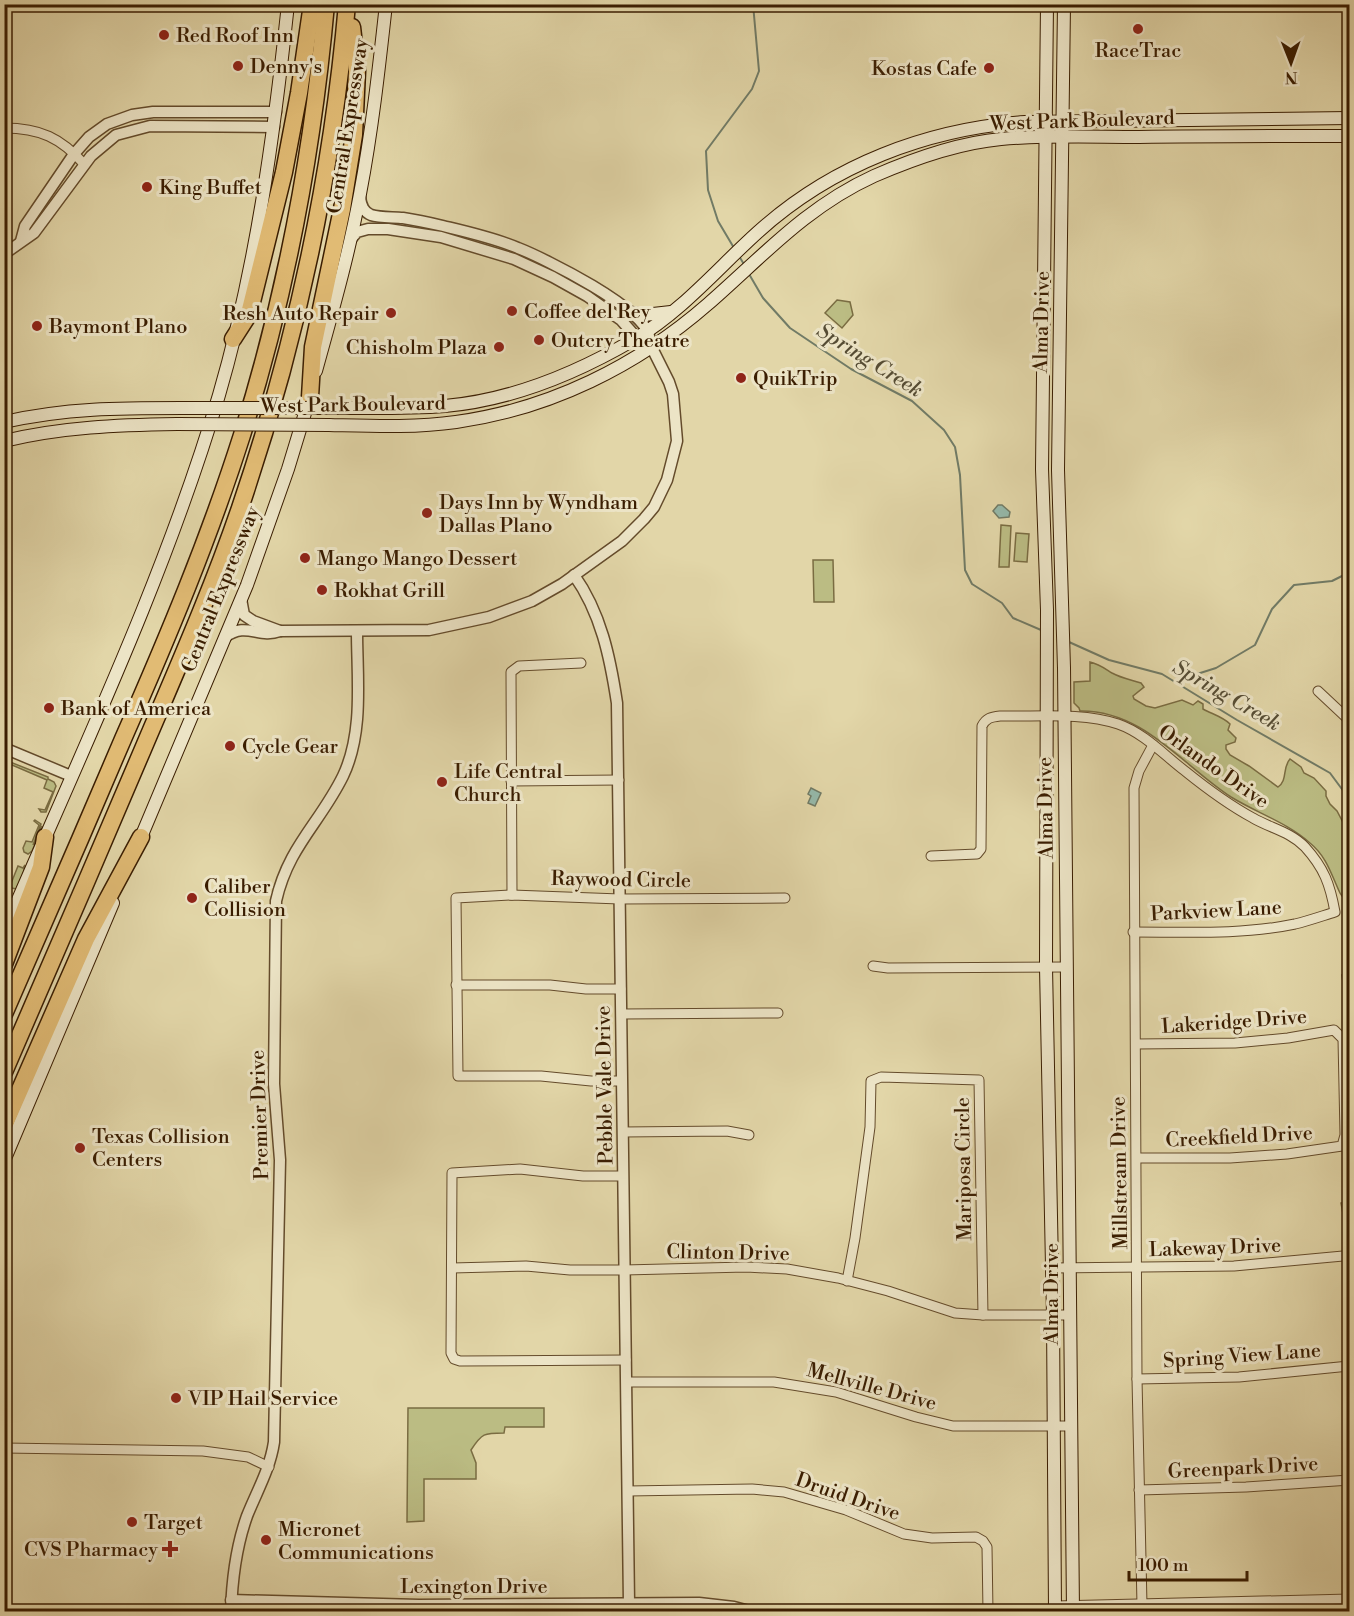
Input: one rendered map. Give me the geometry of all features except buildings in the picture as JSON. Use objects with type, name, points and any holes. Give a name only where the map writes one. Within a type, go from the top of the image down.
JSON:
[{"type":"highway","points":[[233,339],[249,314],[284,172],[299,93],[312,4]]},
{"type":"highway","name":"Central Expressway","points":[[4,1014],[188,586],[242,435],[269,343],[297,215],[311,128],[326,4]]},
{"type":"highway","points":[[310,397],[313,346],[344,198],[354,135],[357,70],[348,4]]},
{"type":"highway","name":"Central Expressway","points":[[4,1072],[209,592],[264,434],[294,326],[315,230],[335,117],[348,4]]},
{"type":"highway","points":[[4,964],[41,867],[45,837]]},
{"type":"highway","points":[[4,1126],[86,939],[141,837]]},
{"type":"main road","points":[[4,932],[161,563],[204,443],[233,339],[258,225],[274,127],[288,4]]},
{"type":"main road","name":"Central Expressway","points":[[4,1161],[241,599],[288,469],[310,397],[351,239],[370,136],[386,4]]},
{"type":"main road","name":"Alma Drive","points":[[1047,4],[1043,523],[1047,610],[1046,967],[1053,1316],[1055,1609]]},
{"type":"main road","name":"Alma Drive","points":[[1064,4],[1058,470],[1064,668],[1073,1609]]},
{"type":"main road","name":"West Park Boulevard","points":[[4,422],[64,411],[98,408],[446,406],[492,398],[543,384],[567,374],[590,364],[643,334],[672,312],[758,232],[793,204],[856,166],[888,151],[915,142],[984,126],[1046,122],[1350,118]]},
{"type":"main road","name":"West Park Boulevard","points":[[4,441],[62,429],[97,426],[424,425],[454,423],[501,414],[571,391],[652,348],[689,321],[767,249],[821,206],[874,176],[934,154],[999,139],[1350,136]]},
{"type":"main road","points":[[813,191],[821,206]]},
{"type":"main road","points":[[629,312],[644,315],[672,312]]},
{"type":"main road","points":[[1044,319],[1060,318]]},
{"type":"main road","points":[[1043,523],[1060,522]]},
{"type":"street","points":[[173,112],[173,126]]},
{"type":"street","points":[[21,241],[25,226],[74,154],[89,137],[107,124],[139,114],[276,112]]},
{"type":"street","points":[[139,114],[141,127]]},
{"type":"street","points":[[4,254],[34,233],[46,220],[84,164],[99,147],[116,135],[141,127],[274,127]]},
{"type":"street","points":[[4,128],[48,135],[60,142],[84,164]]},
{"type":"street","points":[[225,637],[241,629],[261,633],[429,630],[467,623],[532,601],[547,594],[632,532],[654,507],[667,480],[677,441],[676,414],[669,382],[652,348],[629,312],[593,286],[556,272],[406,219],[369,214],[362,207],[360,195]]},
{"type":"street","points":[[351,239],[357,232],[368,229],[442,232]]},
{"type":"street","points":[[556,272],[643,334]]},
{"type":"street","name":"Pebble Vale Drive","points":[[574,575],[595,610],[612,667],[617,703],[629,1603]]},
{"type":"street","points":[[241,599],[244,615],[253,621],[280,631]]},
{"type":"street","name":"Premier Drive","points":[[231,1606],[234,1569],[242,1530],[269,1467],[275,1426],[280,1160],[274,1084],[275,908],[279,885],[290,859],[336,788],[350,761],[356,729],[357,631]]},
{"type":"street","points":[[512,895],[511,672],[519,666],[581,663]]},
{"type":"street","points":[[1318,691],[1350,721]]},
{"type":"street","name":"Orlando Drive","points":[[931,856],[970,855],[977,854],[981,849],[982,726],[985,720],[1000,716],[1097,719],[1120,725],[1137,733],[1220,797],[1254,819],[1287,834],[1302,844],[1325,872],[1335,912]]},
{"type":"street","name":"Millstream Drive","points":[[1142,1605],[1137,1380],[1134,788],[1138,771],[1152,745]]},
{"type":"street","points":[[4,748],[71,776]]},
{"type":"street","points":[[511,781],[619,780]]},
{"type":"street","name":"Raywood Circle","points":[[456,986],[456,898],[512,895],[620,899],[785,898]]},
{"type":"street","name":"Parkview Lane","points":[[1133,932],[1228,932],[1262,929],[1295,924],[1335,912]]},
{"type":"street","points":[[873,966],[888,968],[1066,967]]},
{"type":"street","points":[[621,989],[586,989],[550,985],[456,986],[458,1076],[541,1076],[591,1081],[622,1081]]},
{"type":"street","points":[[622,1014],[778,1013]]},
{"type":"street","name":"Lakeridge Drive","points":[[1136,1044],[1235,1043],[1288,1038],[1334,1030],[1343,1039],[1345,1135],[1342,1146]]},
{"type":"street","name":"Mariposa Circle","points":[[847,1281],[870,1126],[871,1081],[881,1077],[979,1080],[983,1315]]},
{"type":"street","points":[[623,1132],[727,1131],[749,1135]]},
{"type":"street","name":"Creekfield Drive","points":[[1137,1158],[1230,1158],[1287,1154],[1342,1146]]},
{"type":"street","points":[[623,1176],[583,1176],[520,1169],[452,1173],[451,1353],[454,1359],[460,1361],[627,1360]]},
{"type":"street","name":"Lakeway Drive","points":[[1052,1268],[1234,1266],[1343,1256]]},
{"type":"street","name":"Clinton Drive","points":[[452,1268],[526,1266],[570,1270],[787,1269],[888,1291],[955,1313],[1071,1315]]},
{"type":"street","name":"Spring View Lane","points":[[1137,1380],[1239,1377],[1349,1366]]},
{"type":"street","name":"Mellville Drive","points":[[627,1382],[774,1382],[836,1392],[953,1426],[1071,1426]]},
{"type":"street","points":[[4,1448],[203,1451],[248,1457],[269,1467]]},
{"type":"street","name":"Greenpark Drive","points":[[1139,1490],[1246,1487],[1349,1480]]},
{"type":"street","name":"Druid Drive","points":[[628,1491],[752,1489],[784,1492],[846,1510],[904,1534],[932,1538],[976,1538],[983,1541],[987,1547],[988,1611]]},
{"type":"street","points":[[1055,1609],[1350,1599]]},
{"type":"street","name":"Lexington Drive","points":[[231,1606],[387,1608],[699,1603],[753,1611]]},
{"type":"green space","points":[[837,300],[850,302],[853,315],[842,328],[825,313]]},
{"type":"green space","points":[[1001,525],[1011,526],[1009,567],[999,567]]},
{"type":"green space","points":[[1016,533],[1029,534],[1027,562],[1014,561]]},
{"type":"green space","points":[[813,560],[833,560],[834,602],[814,602]]},
{"type":"green space","points":[[1090,662],[1119,676],[1141,683],[1144,687],[1133,696],[1146,706],[1155,708],[1182,700],[1193,705],[1198,701],[1203,704],[1203,709],[1230,724],[1228,730],[1236,738],[1235,742],[1226,745],[1230,755],[1278,787],[1283,781],[1290,759],[1301,767],[1304,773],[1314,778],[1326,791],[1330,804],[1337,811],[1349,834],[1349,906],[1340,893],[1325,860],[1316,848],[1301,836],[1231,797],[1143,729],[1103,713],[1080,711],[1074,703],[1074,682],[1090,681]]},
{"type":"green space","points":[[5,760],[48,777],[54,782],[56,786],[46,812],[41,812],[39,809],[45,810],[53,792],[44,788],[47,780],[5,762]]},
{"type":"green space","points":[[35,820],[41,824],[33,845],[42,826],[42,828],[32,851],[28,854],[23,848],[26,841],[32,842],[39,825]]},
{"type":"green space","points":[[25,865],[16,889],[12,888],[10,886],[18,866],[23,868]]},
{"type":"green space","points":[[1349,912],[1349,946],[1344,921]]},
{"type":"green space","points":[[1350,974],[1349,1030],[1342,975]]},
{"type":"green space","points":[[1341,1203],[1349,1204],[1349,1245]]},
{"type":"green space","points":[[408,1408],[544,1408],[544,1427],[505,1427],[504,1433],[481,1437],[471,1450],[476,1463],[476,1479],[424,1479],[424,1521],[407,1522]]},
{"type":"shaded area","points":[[998,505],[1002,505],[1010,512],[1009,517],[999,518],[993,511]]},
{"type":"shaded area","points":[[811,788],[821,793],[815,806],[808,803]]},
{"type":"waterway","name":"Spring Creek","points":[[734,248],[718,221],[708,190],[706,151],[752,89],[759,71],[753,4]]},
{"type":"waterway","name":"Spring Creek","points":[[739,256],[745,266]]},
{"type":"waterway","name":"Spring Creek","points":[[749,274],[763,298],[790,328],[851,369],[912,401],[944,430],[955,447],[960,475],[965,570],[972,584],[1002,603],[1013,618],[1041,630]]},
{"type":"waterway","points":[[1175,681],[1216,668],[1255,645],[1272,609],[1294,585],[1332,581],[1350,572]]},
{"type":"waterway","name":"Spring Creek","points":[[1069,642],[1109,660],[1162,674],[1330,773],[1350,800]]},
{"type":"place","name":"RaceTrac","points":[[1138,29]]},
{"type":"place","name":"Red Roof Inn","points":[[164,35]]},
{"type":"place","name":"Denny's","points":[[238,66]]},
{"type":"place","name":"Kostas Cafe","points":[[989,68]]},
{"type":"place","name":"King Buffet","points":[[147,187]]},
{"type":"place","name":"Coffee del Rey","points":[[512,311]]},
{"type":"place","name":"Resh Auto Repair","points":[[391,313]]},
{"type":"place","name":"Baymont Plano","points":[[37,326]]},
{"type":"place","name":"Outcry Theatre","points":[[539,340]]},
{"type":"place","name":"Chisholm Plaza","points":[[499,347]]},
{"type":"place","name":"QuikTrip","points":[[741,378]]},
{"type":"place","name":"Days Inn by Wyndham Dallas Plano","points":[[427,513]]},
{"type":"place","name":"Mango Mango Dessert","points":[[305,558]]},
{"type":"place","name":"Rokhat Grill","points":[[322,590]]},
{"type":"place","name":"Bank of America","points":[[49,708]]},
{"type":"place","name":"Cycle Gear","points":[[230,746]]},
{"type":"place","name":"Life Central Church","points":[[442,782]]},
{"type":"place","name":"Caliber Collision","points":[[192,898]]},
{"type":"place","name":"Texas Collision Centers","points":[[80,1148]]},
{"type":"place","name":"VIP Hail Service","points":[[176,1398]]},
{"type":"place","name":"Target","points":[[132,1522]]},
{"type":"place","name":"Micronet Communications","points":[[266,1540]]},
{"type":"place","name":"CVS Pharmacy","points":[[170,1549]]}]
